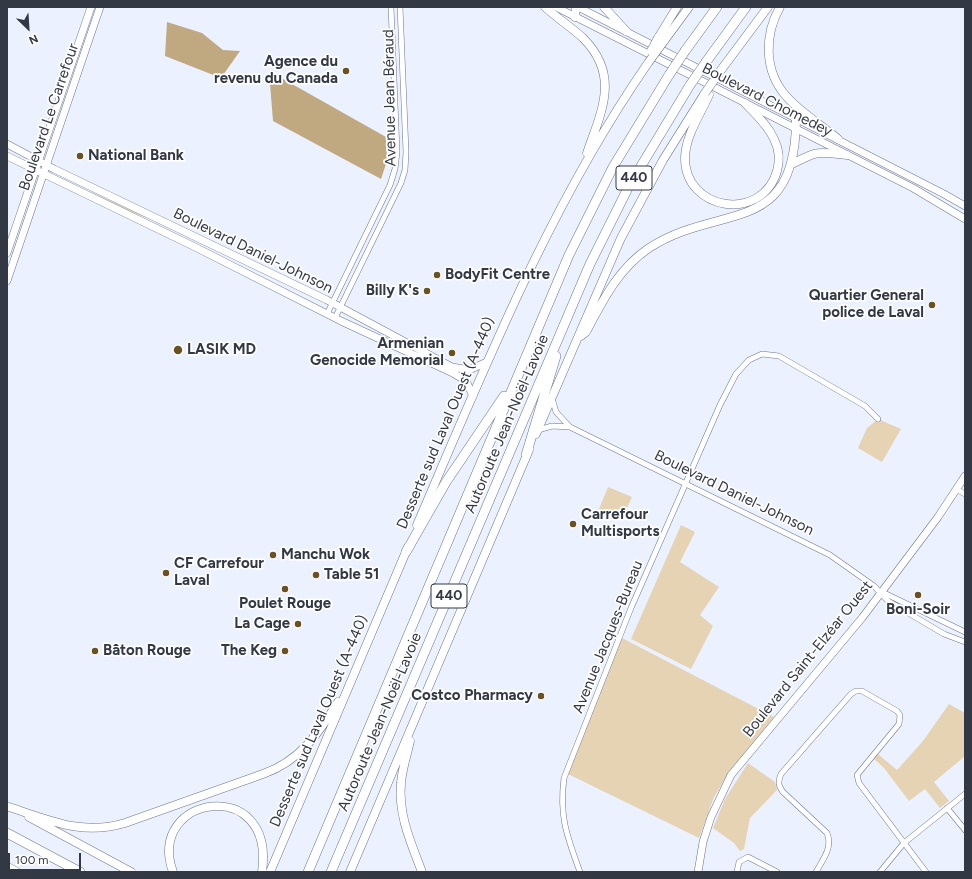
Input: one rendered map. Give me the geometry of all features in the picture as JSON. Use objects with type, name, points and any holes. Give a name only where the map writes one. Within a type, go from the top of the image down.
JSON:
[{"type":"highway","name":"Autoroute Jean-Noël-Lavoie","points":[[308,872],[565,265],[598,197],[635,129],[669,74],[717,7]]},
{"type":"highway","name":"Autoroute Jean-Noël-Lavoie","points":[[331,872],[594,254],[623,197],[660,132],[690,85],[746,7]]},
{"type":"highway","points":[[526,456],[566,320]]},
{"type":"highway","points":[[406,552],[446,482],[517,377]]},
{"type":"highway","points":[[7,833],[80,872]]},
{"type":"highway","points":[[7,867],[16,872]]},
{"type":"main road","points":[[545,7],[586,42],[597,57],[603,74],[605,91],[604,106],[582,169]]},
{"type":"main road","points":[[575,17],[577,7]]},
{"type":"main road","points":[[604,7],[626,32]]},
{"type":"main road","points":[[661,39],[677,7]]},
{"type":"main road","points":[[661,39],[690,7]]},
{"type":"main road","points":[[579,338],[596,293],[630,221],[665,156],[707,94],[721,70],[768,7]]},
{"type":"main road","points":[[780,7],[771,27],[769,43],[770,63],[775,78],[789,99],[838,139]]},
{"type":"main road","name":"Desserte sud Laval Ouest (A-440)","points":[[270,872],[487,362],[528,270],[582,169],[661,39]]},
{"type":"main road","points":[[707,94],[690,134],[686,147],[685,163],[688,176],[697,190],[707,198],[722,204],[741,204],[758,197],[771,185],[777,169],[778,154],[775,140],[765,125],[745,103]]},
{"type":"main road","points":[[350,872],[574,345],[586,332],[613,284],[638,256],[652,246],[672,236],[757,209],[776,192],[792,164],[796,119]]},
{"type":"main road","points":[[792,164],[816,152],[846,155]]},
{"type":"main road","points":[[8,806],[73,827],[104,828],[125,824],[263,774],[285,764],[308,746],[319,732],[352,680]]},
{"type":"main road","points":[[414,722],[402,776],[400,800],[405,824],[422,872]]},
{"type":"main road","points":[[173,872],[169,857],[170,847],[177,826],[184,818],[194,811],[214,805],[225,806],[238,810],[255,824],[263,846],[262,872]]},
{"type":"main road","points":[[8,806],[132,872]]},
{"type":"street","name":"Boulevard Le Carrefour","points":[[7,252],[91,7]]},
{"type":"street","name":"Boulevard Le Carrefour","points":[[7,281],[100,7]]},
{"type":"street","name":"Avenue Jean Béraud","points":[[327,314],[390,185],[395,169],[397,138],[391,7]]},
{"type":"street","name":"Avenue Jean Béraud","points":[[335,318],[394,197],[405,170],[406,152],[400,7]]},
{"type":"street","name":"Boulevard Chomedey","points":[[556,7],[846,155],[922,192],[965,219]]},
{"type":"street","name":"Boulevard Chomedey","points":[[577,7],[838,139],[965,206]]},
{"type":"street","name":"Boulevard Daniel-Johnson","points":[[7,144],[332,303],[456,369],[469,370],[487,362]]},
{"type":"street","name":"Boulevard Daniel-Johnson","points":[[7,156],[335,318],[462,378],[467,383],[473,396]]},
{"type":"street","name":"Avenue Jacques-Bureau","points":[[580,872],[562,818],[561,797],[564,778],[625,622],[685,483],[720,405],[736,374],[749,360],[762,354],[779,356],[865,406],[878,419]]},
{"type":"street","name":"Boulevard Daniel-Johnson","points":[[552,397],[556,412],[570,427],[830,555],[848,566],[881,592],[965,632]]},
{"type":"street","name":"Boulevard Daniel-Johnson","points":[[537,430],[552,426],[570,427]]},
{"type":"street","name":"Boulevard Saint-Elzéar Ouest","points":[[698,872],[709,823],[718,800],[731,775],[746,755],[843,642],[934,523],[965,476]]},
{"type":"street","points":[[956,489],[965,494]]},
{"type":"street","name":"Boulevard Daniel-Johnson","points":[[881,592],[888,601],[944,634],[965,642]]},
{"type":"street","points":[[816,872],[829,849],[830,841],[827,833],[783,792],[778,785],[778,780],[786,768],[851,694],[856,691],[862,691],[900,714],[899,724],[857,775],[859,783],[926,872]]},
{"type":"street","points":[[880,872],[904,843],[965,794]]},
{"type":"street","points":[[947,808],[965,830]]},
{"type":"street","points":[[737,872],[739,862],[748,857],[777,872]]},
{"type":"shaded area","points":[[167,22],[202,33],[223,50],[240,51],[221,78],[165,56]]},
{"type":"shaded area","points":[[269,71],[386,137],[387,161],[381,179],[273,121]]},
{"type":"shaded area","points":[[89,191],[153,220],[130,212]]},
{"type":"shaded area","points":[[878,419],[901,429],[882,462],[858,448],[867,428]]},
{"type":"shaded area","points":[[608,487],[632,497],[622,519],[599,509]]},
{"type":"shaded area","points":[[681,525],[695,532],[680,562],[719,587],[700,615],[713,626],[691,669],[631,639]]},
{"type":"shaded area","points":[[622,638],[774,717],[730,771],[714,797],[699,838],[568,774]]},
{"type":"shaded area","points":[[949,704],[965,713],[965,756],[934,782],[949,801],[940,808],[925,789],[909,801],[884,768],[874,759],[878,754],[897,770],[923,741]]},
{"type":"shaded area","points":[[748,763],[775,782],[777,790],[750,818],[744,849],[740,851],[734,843],[713,828],[725,799]]},
{"type":"place","name":"Agence du revenu du Canada","points":[[346,71]]},
{"type":"place","name":"National Bank","points":[[80,156]]},
{"type":"place","name":"BodyFit Centre","points":[[437,275]]},
{"type":"place","name":"Billy K's","points":[[427,291]]},
{"type":"place","name":"Quartier General police de Laval","points":[[932,305]]},
{"type":"place","name":"LASIK MD","points":[[178,350]]},
{"type":"place","name":"Armenian Genocide Memorial","points":[[452,353]]},
{"type":"place","name":"Carrefour Multisports","points":[[573,524]]},
{"type":"place","name":"Manchu Wok","points":[[273,555]]},
{"type":"place","name":"CF Carrefour Laval","points":[[166,573]]},
{"type":"place","name":"Table 51","points":[[316,575]]},
{"type":"place","name":"Poulet Rouge","points":[[285,589]]},
{"type":"place","name":"Boni-Soir","points":[[918,595]]},
{"type":"place","name":"La Cage","points":[[298,624]]},
{"type":"place","name":"Bâton Rouge","points":[[95,651]]},
{"type":"place","name":"The Keg","points":[[285,651]]},
{"type":"place","name":"Costco Pharmacy","points":[[541,696]]}]
